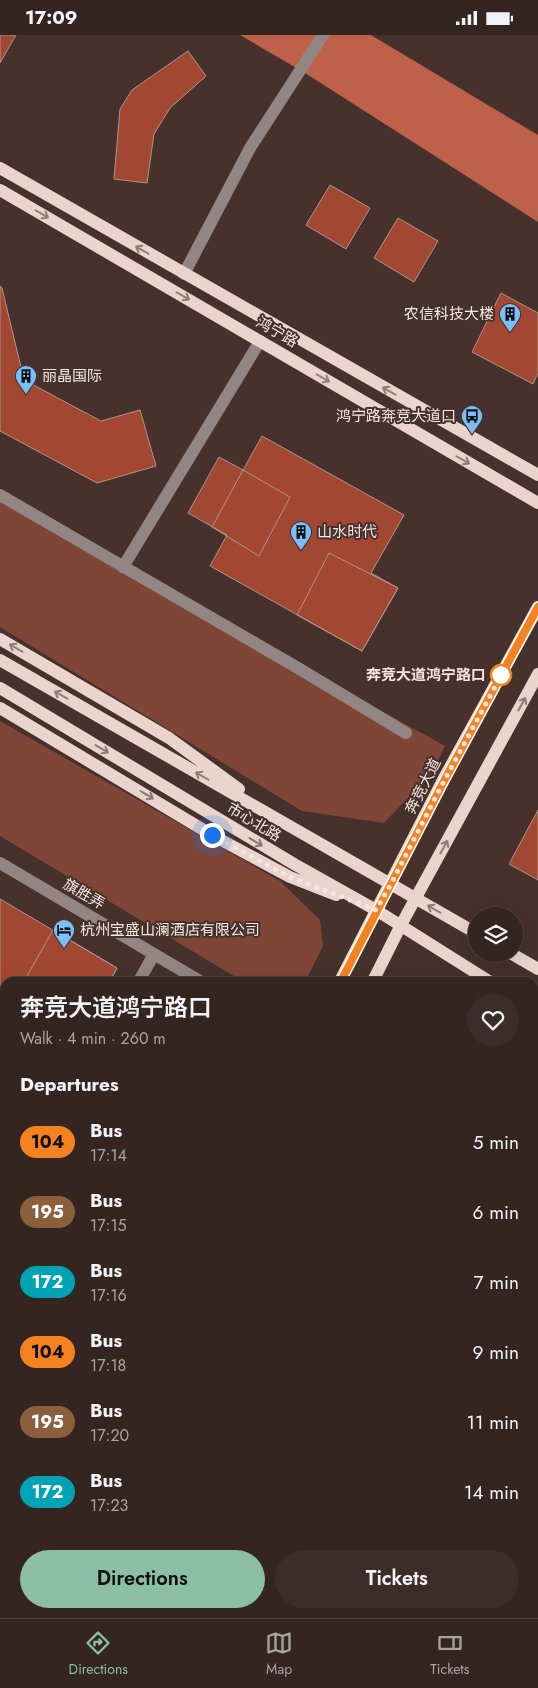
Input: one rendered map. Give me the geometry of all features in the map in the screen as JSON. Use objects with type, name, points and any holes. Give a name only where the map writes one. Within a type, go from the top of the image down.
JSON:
[{"type":"main road","name":"鸿宁路","points":[[0,168],[538,475]]},
{"type":"main road","name":"鸿宁路","points":[[0,190],[538,503]]},
{"type":"main road","name":"奔竞大道","points":[[343,977],[444,781],[538,607]]},
{"type":"main road","points":[[0,639],[169,738],[291,827]]},
{"type":"main road","name":"市心北路","points":[[0,660],[468,928]]},
{"type":"main road","points":[[375,977],[400,925],[538,674]]},
{"type":"main road","name":"市心北路","points":[[0,689],[294,864],[376,910],[482,977]]},
{"type":"main road","points":[[0,708],[212,835],[290,877],[376,910]]},
{"type":"main road","points":[[523,960],[538,969]]},
{"type":"street","points":[[184,274],[250,148],[323,35]]},
{"type":"street","points":[[123,567],[260,341]]},
{"type":"street","points":[[0,495],[290,663],[406,733]]},
{"type":"street","name":"旗胜弄","points":[[0,863],[193,977]]},
{"type":"street","points":[[141,977],[154,954]]},
{"type":"shaded area","points":[[240,35],[371,35],[538,135],[538,222],[305,73]]},
{"type":"shaded area","points":[[0,500],[445,746],[432,773],[384,823],[302,811],[0,627]]},
{"type":"shaded area","points":[[0,721],[280,881],[320,920],[323,946],[308,977],[236,977],[0,836]]},
{"type":"building","points":[[0,35],[16,35],[0,63]]},
{"type":"building","points":[[188,51],[206,76],[170,108],[154,134],[147,183],[114,179],[120,109],[132,90]]},
{"type":"building","points":[[330,185],[370,208],[346,249],[306,225]]},
{"type":"building","points":[[398,218],[438,241],[414,282],[374,258]]},
{"type":"building","name":"丽晶国际","points":[[0,286],[24,380],[101,421],[140,410],[156,466],[97,483],[0,431]]},
{"type":"building","name":"农信科技大楼","points":[[501,293],[538,313],[538,373],[533,384],[472,352]]},
{"type":"building","name":"山水时代","points":[[262,436],[404,515],[371,573],[398,588],[362,651],[210,566],[227,535],[188,513],[219,457],[243,470]]},
{"type":"building","points":[[243,470],[290,497],[259,556],[212,527]]},
{"type":"building","points":[[329,553],[398,588],[362,651],[297,615]]},
{"type":"building","points":[[538,810],[538,880],[509,864]]},
{"type":"building","points":[[0,899],[117,968],[112,977],[0,977]]},
{"type":"building","name":"杭州宝盛山澜酒店有限公司","points":[[53,930],[117,968],[112,977],[26,977]]},
{"type":"bus line","name":"104","points":[[343,977],[444,781],[538,607]]},
{"type":"place","name":"农信科技大楼","points":[[510,333]]},
{"type":"place","name":"丽晶国际","points":[[26,395]]},
{"type":"place","name":"鸿宁路奔竞大道口","points":[[472,435]]},
{"type":"place","name":"山水时代","points":[[301,551]]},
{"type":"place","name":"奔竞大道鸿宁路口","points":[[501,675]]},
{"type":"place","name":"杭州宝盛山澜酒店有限公司","points":[[64,949]]},
{"type":"route","points":[[212,835],[290,877],[376,910],[501,675]]}]
